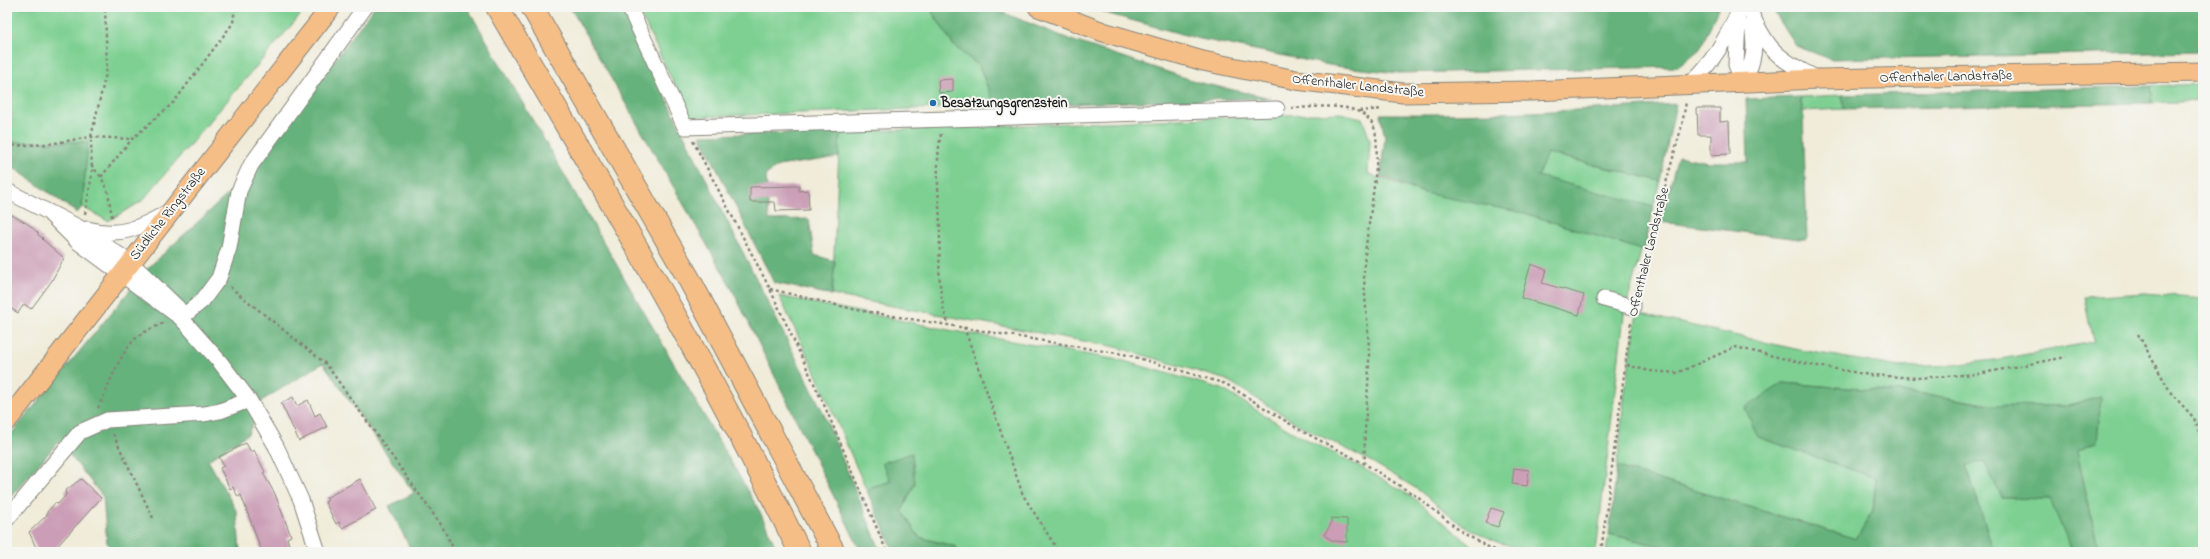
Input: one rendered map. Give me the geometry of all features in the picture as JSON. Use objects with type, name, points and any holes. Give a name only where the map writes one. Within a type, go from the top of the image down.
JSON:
[{"type":"highway","points":[[497,7],[666,300],[725,407],[800,552]]},
{"type":"highway","points":[[532,7],[689,279],[834,552]]},
{"type":"main road","name":"Südliche Ringstraße","points":[[7,421],[330,7]]},
{"type":"main road","name":"Offenthaler Landstraße","points":[[1038,7],[1103,32],[1203,61],[1333,86],[1403,93],[1435,94],[1818,79],[2203,72]]},
{"type":"street","points":[[176,319],[202,301],[219,278],[229,248],[239,191],[251,165],[365,7]]},
{"type":"street","points":[[629,7],[685,127],[1278,109]]},
{"type":"street","points":[[1688,85],[1703,72],[1715,57],[1742,7]]},
{"type":"street","points":[[1742,7],[1737,26],[1736,65],[1744,82]]},
{"type":"street","points":[[1744,82],[1752,65],[1755,46],[1748,7]]},
{"type":"street","points":[[1748,7],[1766,43],[1777,55],[1790,65],[1818,79]]},
{"type":"street","points":[[7,191],[50,214],[81,224],[101,233],[120,233],[138,229],[169,212]]},
{"type":"street","points":[[50,214],[78,242],[126,269],[153,282],[178,309],[176,319]]},
{"type":"street","points":[[81,224],[126,269]]},
{"type":"street","points":[[1604,299],[1633,307]]},
{"type":"street","points":[[176,319],[220,362],[249,400],[269,431],[290,473],[306,512],[318,552]]},
{"type":"street","points":[[7,519],[80,432],[107,420],[204,414],[220,411],[249,400]]},
{"type":"path","points":[[81,224],[91,165],[91,137],[107,69],[105,7]]},
{"type":"path","points":[[101,177],[132,139],[174,102],[233,23],[235,7]]},
{"type":"path","name":"Offenthaler Landstraße","points":[[1601,552],[1627,366],[1633,307],[1682,125],[1688,85]]},
{"type":"path","points":[[1278,109],[1353,109],[1363,114],[1373,125],[1375,132],[1376,171],[1364,269],[1369,356],[1364,447],[1365,464]]},
{"type":"path","points":[[944,119],[938,161],[938,284],[943,310],[948,324]]},
{"type":"path","points":[[685,127],[770,289],[825,407],[887,552]]},
{"type":"path","points":[[7,146],[48,144],[91,137],[132,139]]},
{"type":"path","points":[[91,165],[101,177],[108,192],[112,219]]},
{"type":"path","points":[[219,278],[326,364],[438,520],[455,552]]},
{"type":"path","points":[[770,289],[857,310],[964,326],[1128,355],[1226,384],[1300,430],[1365,464],[1416,496],[1463,533],[1492,549],[1503,552]]},
{"type":"path","points":[[80,432],[98,407],[126,350],[145,332],[176,319]]},
{"type":"path","points":[[964,326],[1023,495],[1058,552]]},
{"type":"path","points":[[2138,334],[2172,393],[2194,418],[2203,441]]},
{"type":"path","points":[[1627,366],[1649,371],[1677,373],[1735,347],[1807,364],[1870,375],[1917,378],[1978,374],[2066,357]]},
{"type":"path","points":[[107,420],[153,518]]},
{"type":"green space","points":[[7,7],[307,7],[142,201],[108,221],[82,207],[88,142],[7,142],[7,131],[13,114],[7,111]]},
{"type":"green space","points":[[374,7],[467,7],[760,512],[778,552],[412,552],[389,506],[414,493],[323,363],[263,400],[248,434],[208,460],[237,512],[240,552],[117,552],[107,543],[103,497],[59,441],[7,501],[7,439],[150,266],[251,173]]},
{"type":"green space","points":[[570,7],[624,7],[679,125],[823,412],[881,552],[861,552],[730,285]]},
{"type":"green space","points":[[637,7],[929,7],[954,46],[979,66],[995,106],[690,117]]},
{"type":"green space","points":[[929,7],[989,7],[1074,41],[1201,83],[1271,98],[995,106],[979,66],[954,46]]},
{"type":"green space","points":[[1092,7],[1719,7],[1700,49],[1678,67],[1399,73],[1334,66],[1196,38],[1109,14]]},
{"type":"green space","points":[[1771,7],[2203,7],[2203,52],[1830,59],[1796,46]]},
{"type":"green space","points":[[2203,84],[2203,101],[2152,103],[2150,86]]},
{"type":"green space","points":[[2150,86],[2152,103],[1844,109],[1842,95]]},
{"type":"green space","points":[[1842,95],[1844,109],[1803,111],[1800,97]]},
{"type":"green space","points":[[1800,97],[1803,111],[1807,240],[1660,222],[1678,156],[1708,162],[1748,162],[1746,99]]},
{"type":"green space","points":[[1676,104],[1660,181],[1547,153],[1538,176],[1654,207],[1644,251],[1524,213],[1424,193],[1380,176],[1385,138],[1380,114],[1528,112]]},
{"type":"green space","points":[[1340,113],[1362,118],[1370,140],[1368,174],[1424,193],[1546,153],[1660,181],[1624,315],[1596,552],[1535,552],[1499,543],[1464,526],[1417,489],[1372,462],[1301,426],[1227,380],[1116,347],[832,295],[840,132]]},
{"type":"green space","points":[[840,132],[839,157],[778,166],[766,175],[769,220],[809,219],[814,255],[835,261],[832,295],[774,283],[700,135]]},
{"type":"green space","points":[[7,142],[88,142],[82,207],[77,213],[17,170],[7,166]]},
{"type":"green space","points":[[2145,293],[2203,298],[2203,552],[2099,552],[2077,451],[2101,397],[2064,406],[1991,405],[1925,394],[1783,383],[1758,437],[1876,478],[1873,511],[1856,539],[1617,467],[1624,398],[1637,313],[1795,349],[1900,367],[1953,365],[2001,359],[2093,342],[2084,297]]},
{"type":"green space","points":[[779,296],[949,330],[1124,361],[1222,389],[1294,433],[1359,466],[1414,498],[1476,549],[1487,552],[958,552],[956,547],[919,537],[902,511],[915,483],[883,463],[891,481],[866,489],[813,367]]},
{"type":"green space","points":[[1783,383],[1925,394],[1991,405],[2064,406],[2101,397],[2097,442],[2077,451],[2099,552],[2072,552],[2050,499],[2002,498],[1984,462],[1966,465],[1994,552],[1685,552],[1609,534],[1617,467],[1856,539],[1873,511],[1876,478],[1758,437],[1745,408]]},
{"type":"green space","points":[[912,453],[915,483],[902,511],[919,537],[956,547],[958,552],[894,552],[866,489],[891,481],[882,463]]},
{"type":"green space","points":[[1984,462],[2003,498],[2051,499],[2072,552],[1994,552],[1966,465]]},
{"type":"green space","points":[[1609,534],[1685,552],[1606,552]]},
{"type":"building","points":[[953,79],[953,92],[939,93],[938,80]]},
{"type":"building","points":[[1697,108],[1720,108],[1720,122],[1729,121],[1730,154],[1711,155],[1711,135],[1698,135]]},
{"type":"building","points":[[799,186],[799,191],[808,190],[809,210],[776,211],[775,202],[750,202],[750,187]]},
{"type":"building","points":[[7,212],[28,224],[38,233],[38,235],[43,238],[42,239],[64,258],[51,282],[31,309],[24,304],[18,313],[7,306]]},
{"type":"building","points":[[1531,264],[1547,270],[1542,283],[1584,295],[1579,315],[1521,298]]},
{"type":"building","points":[[293,397],[297,406],[308,400],[315,416],[320,413],[327,427],[299,441],[281,403]]},
{"type":"building","points":[[246,443],[251,452],[254,450],[265,472],[263,473],[275,494],[291,536],[287,538],[291,552],[262,552],[241,495],[238,497],[233,487],[230,489],[220,468],[224,466],[219,457]]},
{"type":"building","points":[[1514,468],[1529,470],[1527,486],[1512,484]]},
{"type":"building","points":[[81,479],[101,498],[52,552],[38,552],[29,532],[47,515],[47,512],[55,503],[58,504],[66,495],[65,491]]},
{"type":"building","points":[[360,479],[376,510],[342,528],[339,522],[336,524],[325,502],[328,500],[326,498]]},
{"type":"building","points":[[1491,508],[1504,512],[1498,527],[1485,523]]},
{"type":"building","points":[[1331,518],[1347,519],[1347,542],[1333,541],[1324,535],[1331,524]]},
{"type":"place","name":"Besatzungsgrenzstein","points":[[933,103]]}]
